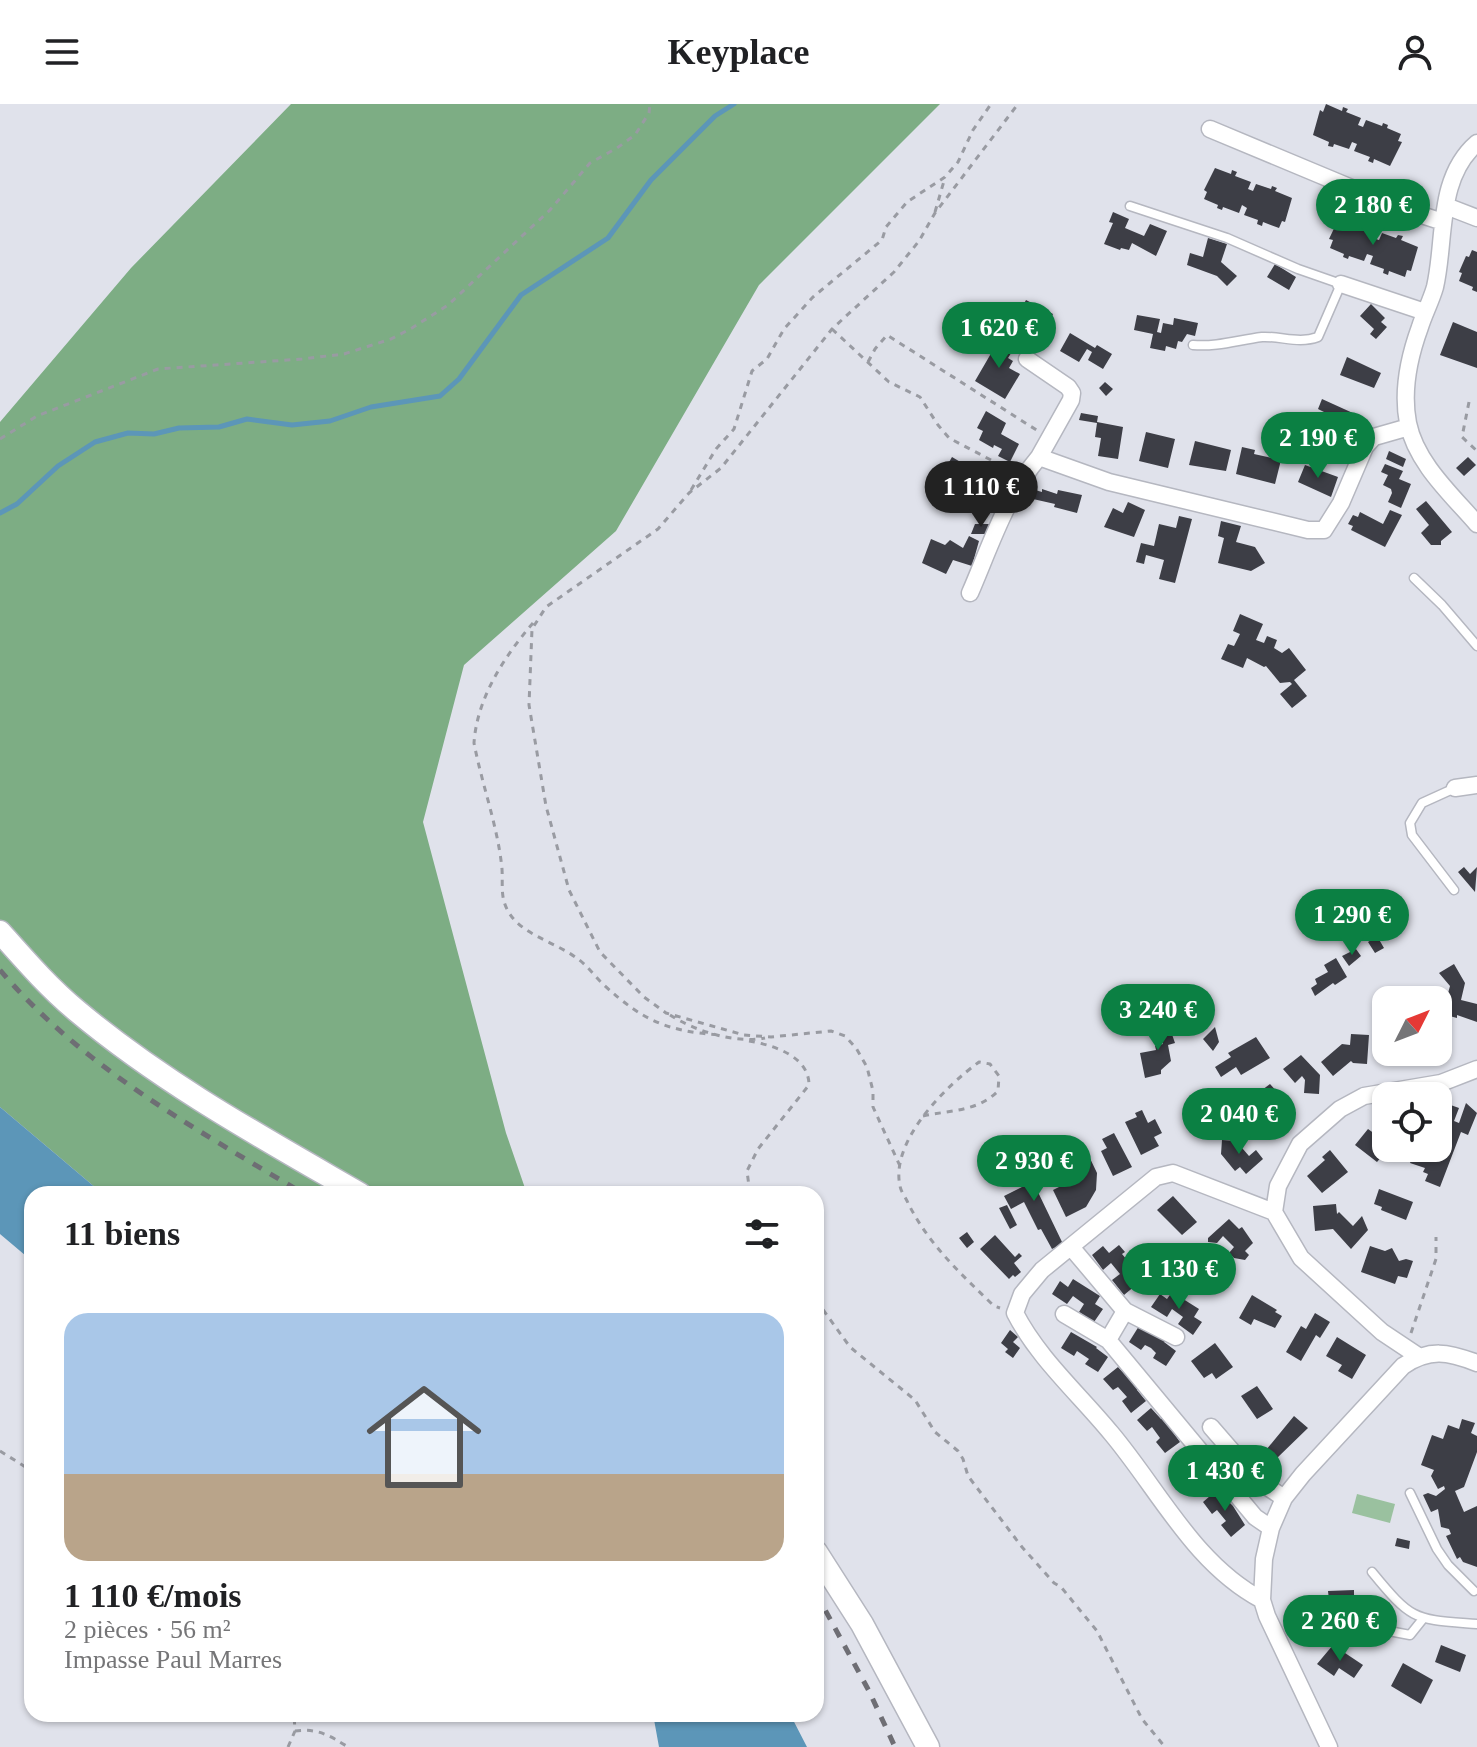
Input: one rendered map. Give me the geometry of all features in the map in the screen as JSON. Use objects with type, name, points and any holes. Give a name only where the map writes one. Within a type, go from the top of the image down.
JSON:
[{"type":"main road","points":[[0,932],[76,1010],[124,1048],[192,1095],[346,1186]]},
{"type":"main road","points":[[824,1565],[862,1624],[928,1747]]},
{"type":"street","points":[[1210,129],[1397,207],[1477,218]]},
{"type":"street","points":[[1477,143],[1455,173],[1445,214],[1435,287],[1407,375],[1409,427],[1425,460],[1477,524]]},
{"type":"street","points":[[1341,284],[1425,312]]},
{"type":"street","points":[[970,593],[1023,476],[1039,457],[1071,400],[1072,393],[1068,387],[1027,359]]},
{"type":"street","points":[[1039,457],[1109,482],[1308,530],[1324,530],[1341,503],[1365,447],[1374,437],[1409,427]]},
{"type":"street","points":[[1455,788],[1477,785]]},
{"type":"street","points":[[1477,1069],[1441,1083],[1364,1096],[1340,1109],[1294,1152],[1278,1186],[1274,1212],[1287,1239],[1301,1258],[1382,1332],[1412,1351],[1453,1354],[1477,1363]]},
{"type":"street","points":[[1265,1608],[1211,1564],[1137,1463],[1022,1329],[1015,1313],[1022,1294],[1042,1270],[1156,1177],[1173,1173],[1274,1212]]},
{"type":"street","points":[[1071,1247],[1125,1311],[1176,1337]]},
{"type":"street","points":[[1108,1340],[1125,1311]]},
{"type":"street","points":[[1064,1314],[1108,1340],[1255,1517],[1271,1528]]},
{"type":"street","points":[[1329,1747],[1265,1608],[1264,1559],[1271,1528],[1284,1498],[1403,1366],[1412,1351]]},
{"type":"street","points":[[1211,1427],[1257,1480],[1284,1498]]},
{"type":"lane","points":[[1130,206],[1227,238],[1341,284],[1318,337],[1308,341],[1264,337],[1211,346],[1193,345]]},
{"type":"lane","points":[[1414,578],[1477,646]]},
{"type":"lane","points":[[1454,890],[1412,835],[1410,823],[1422,803],[1455,788]]},
{"type":"lane","points":[[1410,1493],[1437,1549],[1474,1591]]},
{"type":"lane","points":[[1372,1572],[1407,1611],[1422,1620],[1477,1624]]},
{"type":"lane","points":[[1368,1627],[1410,1635],[1422,1620]]},
{"type":"path","points":[[0,439],[37,416],[158,369],[344,354],[391,339],[448,305],[539,221],[590,163],[635,135],[649,113],[650,104]]},
{"type":"path","points":[[935,213],[939,189],[945,177],[958,162],[973,130],[991,104]]},
{"type":"path","points":[[689,493],[721,468],[832,329],[894,272],[1018,104]]},
{"type":"path","points":[[749,1186],[747,1171],[758,1149],[809,1085],[804,1066],[765,1044],[683,1032],[642,1016],[600,982],[580,960],[515,923],[501,892],[502,869],[474,743],[475,725],[506,655],[546,607],[658,529],[689,493],[716,449],[734,429],[752,371],[767,359],[784,329],[813,297],[882,240],[886,227],[907,202],[945,177]]},
{"type":"path","points":[[832,329],[889,382],[920,397],[949,438],[1023,476]]},
{"type":"path","points":[[868,362],[887,335],[1050,438]]},
{"type":"path","points":[[1469,402],[1462,437],[1477,451]]},
{"type":"path","points":[[538,617],[532,629],[529,705],[546,806],[569,890],[600,952],[635,989],[682,1023],[719,1035]]},
{"type":"path","points":[[666,1013],[734,1033],[771,1037]]},
{"type":"path","points":[[749,1041],[831,1031],[845,1036],[867,1067],[873,1107],[900,1166]]},
{"type":"path","points":[[923,1116],[952,1113],[988,1101],[998,1091],[999,1076],[990,1064],[979,1062],[963,1074],[923,1116],[909,1136],[900,1166],[900,1186],[934,1247],[994,1306],[1015,1313]]},
{"type":"path","points":[[1412,1351],[1436,1259],[1436,1237]]},
{"type":"path","points":[[824,1311],[850,1347],[915,1400],[935,1432],[958,1451],[968,1476],[994,1511],[1097,1631],[1142,1719],[1165,1747]]},
{"type":"path","points":[[0,1451],[24,1466]]},
{"type":"path","points":[[288,1747],[295,1731],[294,1722]]},
{"type":"path","points":[[295,1731],[312,1729],[327,1733],[348,1747]]},
{"type":"green space","points":[[291,104],[940,104],[759,285],[616,531],[464,665],[423,822],[506,1133],[524,1186],[94,1186],[0,1107],[0,422],[131,268]]},
{"type":"green space","points":[[1357,1494],[1395,1504],[1390,1523],[1352,1513]]},
{"type":"water","points":[[0,1107],[94,1186],[24,1186],[24,1254],[0,1234]]},
{"type":"water","points":[[654,1722],[794,1722],[807,1747],[659,1747]]},
{"type":"building","points":[[1326,104],[1342,111],[1343,107],[1348,109],[1346,112],[1361,118],[1358,125],[1363,127],[1366,120],[1382,126],[1383,123],[1401,134],[1398,141],[1402,142],[1390,166],[1374,159],[1373,163],[1368,161],[1370,157],[1354,151],[1357,144],[1352,142],[1349,149],[1334,144],[1333,147],[1328,146],[1329,142],[1313,135],[1320,110],[1323,112]]},
{"type":"building","points":[[1215,168],[1231,174],[1232,170],[1237,172],[1235,176],[1251,182],[1248,189],[1253,191],[1256,184],[1271,189],[1272,186],[1277,188],[1275,191],[1292,198],[1285,222],[1282,221],[1279,228],[1263,222],[1262,226],[1257,224],[1258,220],[1244,215],[1247,208],[1242,205],[1239,213],[1217,208],[1218,205],[1204,199],[1207,192],[1204,190]]},
{"type":"building","points":[[1410,189],[1427,195],[1422,206],[1406,200]]},
{"type":"building","points":[[1113,212],[1129,219],[1125,228],[1144,236],[1150,224],[1167,231],[1156,256],[1132,243],[1129,250],[1104,244],[1113,223],[1109,222]]},
{"type":"building","points":[[1340,216],[1356,223],[1358,219],[1363,221],[1361,224],[1377,230],[1376,239],[1379,240],[1382,233],[1396,238],[1398,235],[1403,236],[1401,240],[1418,247],[1411,271],[1407,270],[1405,277],[1389,271],[1388,275],[1383,273],[1384,269],[1370,264],[1373,256],[1367,254],[1364,261],[1349,256],[1348,259],[1330,248],[1333,240],[1329,239]]},
{"type":"building","points":[[1208,238],[1227,244],[1221,262],[1237,276],[1227,286],[1217,276],[1187,265],[1190,253],[1203,257]]},
{"type":"building","points":[[1472,250],[1477,252],[1477,292],[1459,281],[1462,273],[1459,272]]},
{"type":"building","points":[[1275,264],[1296,277],[1289,290],[1267,277]]},
{"type":"building","points":[[1026,300],[1053,314],[1045,330],[1038,326],[1033,334],[1026,330],[1022,336],[1010,329]]},
{"type":"building","points":[[1371,304],[1385,318],[1381,322],[1387,327],[1376,339],[1370,334],[1374,329],[1360,316]]},
{"type":"building","points":[[1137,315],[1160,319],[1157,332],[1161,333],[1163,323],[1173,325],[1174,318],[1198,323],[1195,336],[1187,334],[1182,342],[1178,341],[1176,349],[1166,346],[1165,351],[1150,348],[1153,334],[1134,330]]},
{"type":"building","points":[[1453,322],[1477,332],[1477,368],[1440,355]]},
{"type":"building","points":[[1070,333],[1112,354],[1103,369],[1088,360],[1092,352],[1087,349],[1079,362],[1060,351]]},
{"type":"building","points":[[1000,338],[1015,347],[1008,358],[1013,361],[1009,368],[1020,374],[1005,399],[975,381]]},
{"type":"building","points":[[1347,357],[1381,373],[1374,388],[1340,375]]},
{"type":"building","points":[[1105,382],[1113,389],[1106,396],[1099,388]]},
{"type":"building","points":[[1322,399],[1355,414],[1349,426],[1339,422],[1335,433],[1318,426],[1324,412],[1318,409]]},
{"type":"building","points":[[986,411],[1006,423],[1001,434],[1019,444],[1010,462],[998,456],[1002,449],[979,440],[983,431],[977,428]]},
{"type":"building","points":[[1081,413],[1098,416],[1097,422],[1123,427],[1118,459],[1098,456],[1101,438],[1095,437],[1097,423],[1079,420]]},
{"type":"building","points":[[1146,432],[1175,439],[1168,468],[1139,461]]},
{"type":"building","points":[[1195,441],[1231,450],[1226,471],[1189,465]]},
{"type":"building","points":[[1242,447],[1255,450],[1254,454],[1281,460],[1275,484],[1236,474]]},
{"type":"building","points":[[1284,447],[1297,452],[1294,463],[1281,460]]},
{"type":"building","points":[[1389,451],[1406,459],[1403,467],[1386,459]]},
{"type":"building","points":[[952,457],[979,473],[985,494],[971,498],[968,487],[945,478],[942,466],[948,464]]},
{"type":"building","points":[[1468,457],[1476,465],[1464,476],[1456,468]]},
{"type":"building","points":[[1385,464],[1403,471],[1399,479],[1411,484],[1401,508],[1388,502],[1392,493],[1383,485],[1388,475],[1381,472]]},
{"type":"building","points":[[1305,465],[1338,477],[1331,497],[1298,482]]},
{"type":"building","points":[[1042,489],[1057,494],[1058,490],[1082,495],[1077,513],[1033,499],[1035,490],[1042,492]]},
{"type":"building","points":[[1426,501],[1452,532],[1441,541],[1441,545],[1431,545],[1421,533],[1429,525],[1416,509]]},
{"type":"building","points":[[1128,502],[1145,510],[1134,537],[1104,527],[1113,508],[1123,513]]},
{"type":"building","points":[[1390,510],[1402,515],[1385,547],[1351,530],[1353,526],[1348,524],[1353,515],[1358,517],[1360,512],[1383,524]]},
{"type":"building","points":[[1179,516],[1192,519],[1175,583],[1159,579],[1164,560],[1146,555],[1144,564],[1136,562],[1141,543],[1154,546],[1159,524],[1176,528]]},
{"type":"building","points":[[1221,521],[1241,526],[1236,542],[1255,547],[1265,563],[1251,571],[1218,563],[1224,538],[1218,536]]},
{"type":"building","points":[[975,524],[992,524],[987,534],[971,534]]},
{"type":"building","points":[[969,536],[979,541],[972,566],[953,560],[946,574],[922,563],[931,539],[945,545],[950,540],[963,548]]},
{"type":"building","points":[[1240,614],[1263,624],[1256,640],[1264,643],[1267,636],[1277,640],[1274,648],[1282,653],[1289,648],[1306,670],[1294,680],[1307,696],[1292,708],[1280,694],[1292,684],[1290,682],[1280,683],[1266,666],[1247,658],[1243,668],[1221,659],[1228,644],[1234,646],[1240,634],[1233,631]]},
{"type":"building","points":[[1464,867],[1470,874],[1477,867],[1475,892],[1458,872]]},
{"type":"building","points":[[1377,936],[1384,948],[1375,953],[1368,942]]},
{"type":"building","points":[[1356,949],[1361,956],[1349,966],[1342,956]]},
{"type":"building","points":[[1336,958],[1347,977],[1315,996],[1311,988],[1317,984],[1315,979],[1328,972],[1324,965]]},
{"type":"building","points":[[1454,964],[1465,983],[1461,1000],[1477,1004],[1477,1022],[1457,1015],[1457,1018],[1452,1017],[1452,986],[1439,973]]},
{"type":"building","points":[[1167,1020],[1175,1043],[1168,1045],[1171,1061],[1161,1070],[1161,1074],[1145,1078],[1140,1053],[1156,1050],[1155,1046],[1163,1044],[1155,1024]]},
{"type":"building","points":[[1215,1027],[1219,1042],[1213,1051],[1203,1039]]},
{"type":"building","points":[[1351,1034],[1369,1035],[1367,1064],[1351,1061],[1333,1076],[1321,1062],[1342,1044],[1350,1045]]},
{"type":"building","points":[[1256,1037],[1270,1058],[1241,1075],[1236,1067],[1221,1077],[1215,1067],[1231,1057],[1228,1053]]},
{"type":"building","points":[[1301,1055],[1320,1075],[1319,1094],[1304,1093],[1305,1080],[1302,1076],[1295,1083],[1283,1069]]},
{"type":"building","points":[[1270,1084],[1296,1113],[1283,1124],[1279,1119],[1273,1125],[1250,1099]]},
{"type":"building","points":[[1466,1103],[1477,1113],[1468,1135],[1461,1132],[1452,1156],[1452,1106],[1459,1108],[1454,1121],[1459,1123]]},
{"type":"building","points":[[1142,1110],[1148,1123],[1155,1119],[1162,1133],[1154,1137],[1159,1146],[1141,1155],[1125,1122],[1137,1117],[1135,1113]]},
{"type":"building","points":[[1368,1129],[1372,1132],[1372,1158],[1355,1145]]},
{"type":"building","points":[[1114,1133],[1132,1167],[1113,1176],[1101,1151],[1107,1148],[1102,1139]]},
{"type":"building","points":[[1222,1140],[1236,1141],[1249,1156],[1256,1150],[1263,1159],[1246,1174],[1240,1167],[1235,1171],[1221,1154]]},
{"type":"building","points":[[1086,1150],[1097,1173],[1096,1190],[1086,1207],[1066,1217],[1053,1190],[1071,1181],[1061,1162]]},
{"type":"building","points":[[1330,1150],[1348,1172],[1322,1193],[1307,1176],[1325,1160],[1322,1157]]},
{"type":"building","points":[[1028,1155],[1043,1185],[1036,1188],[1063,1244],[1052,1249],[1024,1202],[1011,1209],[1004,1196],[1022,1187],[1020,1183],[1027,1179],[1019,1163]]},
{"type":"building","points":[[1450,1162],[1440,1187],[1425,1181],[1428,1174],[1423,1172],[1425,1168],[1410,1163]]},
{"type":"building","points":[[1379,1189],[1413,1202],[1406,1220],[1374,1204]]},
{"type":"building","points":[[1173,1196],[1197,1222],[1182,1235],[1157,1210]]},
{"type":"building","points":[[1336,1204],[1337,1214],[1339,1212],[1353,1226],[1362,1216],[1368,1230],[1351,1249],[1333,1229],[1315,1231],[1313,1206]]},
{"type":"building","points":[[1007,1205],[1017,1225],[1010,1229],[999,1208]]},
{"type":"building","points":[[1229,1219],[1239,1229],[1242,1227],[1253,1243],[1245,1251],[1249,1255],[1245,1260],[1234,1258],[1229,1253],[1234,1247],[1223,1236],[1217,1243],[1208,1242],[1208,1238]]},
{"type":"building","points":[[967,1232],[974,1242],[967,1248],[959,1238]]},
{"type":"building","points":[[995,1235],[1015,1257],[1019,1253],[1022,1256],[1014,1263],[1021,1272],[1015,1277],[1013,1275],[1009,1279],[980,1249]]},
{"type":"building","points":[[1119,1245],[1125,1252],[1122,1254],[1137,1272],[1130,1278],[1136,1285],[1124,1295],[1112,1280],[1120,1274],[1111,1263],[1103,1270],[1092,1255],[1103,1246],[1109,1253]]},
{"type":"building","points":[[1370,1246],[1385,1251],[1392,1248],[1399,1261],[1413,1261],[1407,1278],[1398,1276],[1395,1284],[1361,1272]]},
{"type":"building","points":[[1189,1252],[1218,1275],[1204,1289],[1179,1262]]},
{"type":"building","points":[[1073,1279],[1100,1296],[1095,1304],[1103,1309],[1094,1322],[1079,1312],[1084,1304],[1073,1296],[1067,1304],[1052,1294],[1060,1281],[1068,1287]]},
{"type":"building","points":[[1172,1292],[1199,1309],[1194,1317],[1202,1322],[1193,1335],[1178,1324],[1183,1317],[1172,1309],[1167,1317],[1151,1307],[1160,1294],[1167,1299]]},
{"type":"building","points":[[1252,1295],[1282,1316],[1275,1328],[1254,1319],[1251,1325],[1239,1318]]},
{"type":"building","points":[[1315,1313],[1330,1322],[1320,1338],[1316,1335],[1301,1361],[1286,1352],[1301,1326],[1306,1329]]},
{"type":"building","points":[[1139,1326],[1176,1351],[1166,1366],[1153,1358],[1156,1353],[1151,1348],[1145,1345],[1141,1350],[1129,1342]]},
{"type":"building","points":[[1010,1330],[1018,1337],[1013,1342],[1020,1348],[1013,1358],[1005,1352],[1008,1349],[1001,1343]]},
{"type":"building","points":[[1071,1332],[1108,1357],[1098,1372],[1085,1364],[1089,1359],[1077,1351],[1074,1356],[1061,1348]]},
{"type":"building","points":[[1337,1337],[1366,1355],[1352,1379],[1338,1371],[1342,1365],[1326,1356]]},
{"type":"building","points":[[1215,1343],[1233,1367],[1216,1379],[1212,1373],[1204,1378],[1191,1361]]},
{"type":"building","points":[[1118,1367],[1146,1401],[1131,1413],[1122,1401],[1127,1397],[1118,1387],[1113,1390],[1103,1379]]},
{"type":"building","points":[[1257,1386],[1273,1409],[1257,1419],[1241,1396]]},
{"type":"building","points":[[1151,1408],[1163,1418],[1180,1442],[1165,1453],[1156,1442],[1160,1438],[1152,1427],[1147,1431],[1137,1420]]},
{"type":"building","points":[[1294,1416],[1308,1428],[1276,1459],[1266,1450]]},
{"type":"building","points":[[1462,1419],[1475,1423],[1471,1433],[1477,1436],[1477,1452],[1464,1487],[1455,1491],[1464,1512],[1477,1506],[1477,1567],[1463,1562],[1460,1557],[1457,1559],[1446,1536],[1451,1534],[1449,1529],[1441,1527],[1438,1509],[1431,1512],[1423,1495],[1436,1496],[1445,1489],[1444,1486],[1438,1489],[1431,1476],[1434,1470],[1421,1465],[1432,1435],[1443,1439],[1448,1425],[1459,1429]]},
{"type":"building","points":[[1185,1449],[1206,1470],[1204,1472],[1213,1482],[1199,1494],[1189,1483],[1194,1479],[1185,1468],[1180,1472],[1171,1460]]},
{"type":"building","points":[[1217,1490],[1233,1506],[1245,1525],[1231,1537],[1221,1525],[1226,1521],[1217,1510],[1212,1514],[1203,1502]]},
{"type":"building","points":[[1397,1538],[1410,1541],[1409,1549],[1395,1546]]},
{"type":"building","points":[[1354,1590],[1354,1598],[1329,1600],[1328,1591]]},
{"type":"building","points":[[1333,1645],[1363,1665],[1354,1678],[1339,1668],[1334,1676],[1317,1664]]},
{"type":"building","points":[[1441,1645],[1466,1655],[1460,1672],[1435,1662]]},
{"type":"building","points":[[1403,1663],[1433,1680],[1421,1704],[1391,1686]]},
{"type":"waterway","points":[[0,513],[17,504],[58,466],[95,442],[128,433],[154,434],[179,428],[219,427],[247,419],[292,425],[330,421],[371,407],[440,396],[459,379],[521,295],[608,238],[651,180],[715,116],[734,104]]},
{"type":"railway","points":[[0,970],[32,1005],[104,1067],[182,1120],[291,1186]]},
{"type":"railway","points":[[824,1608],[895,1747]]}]
